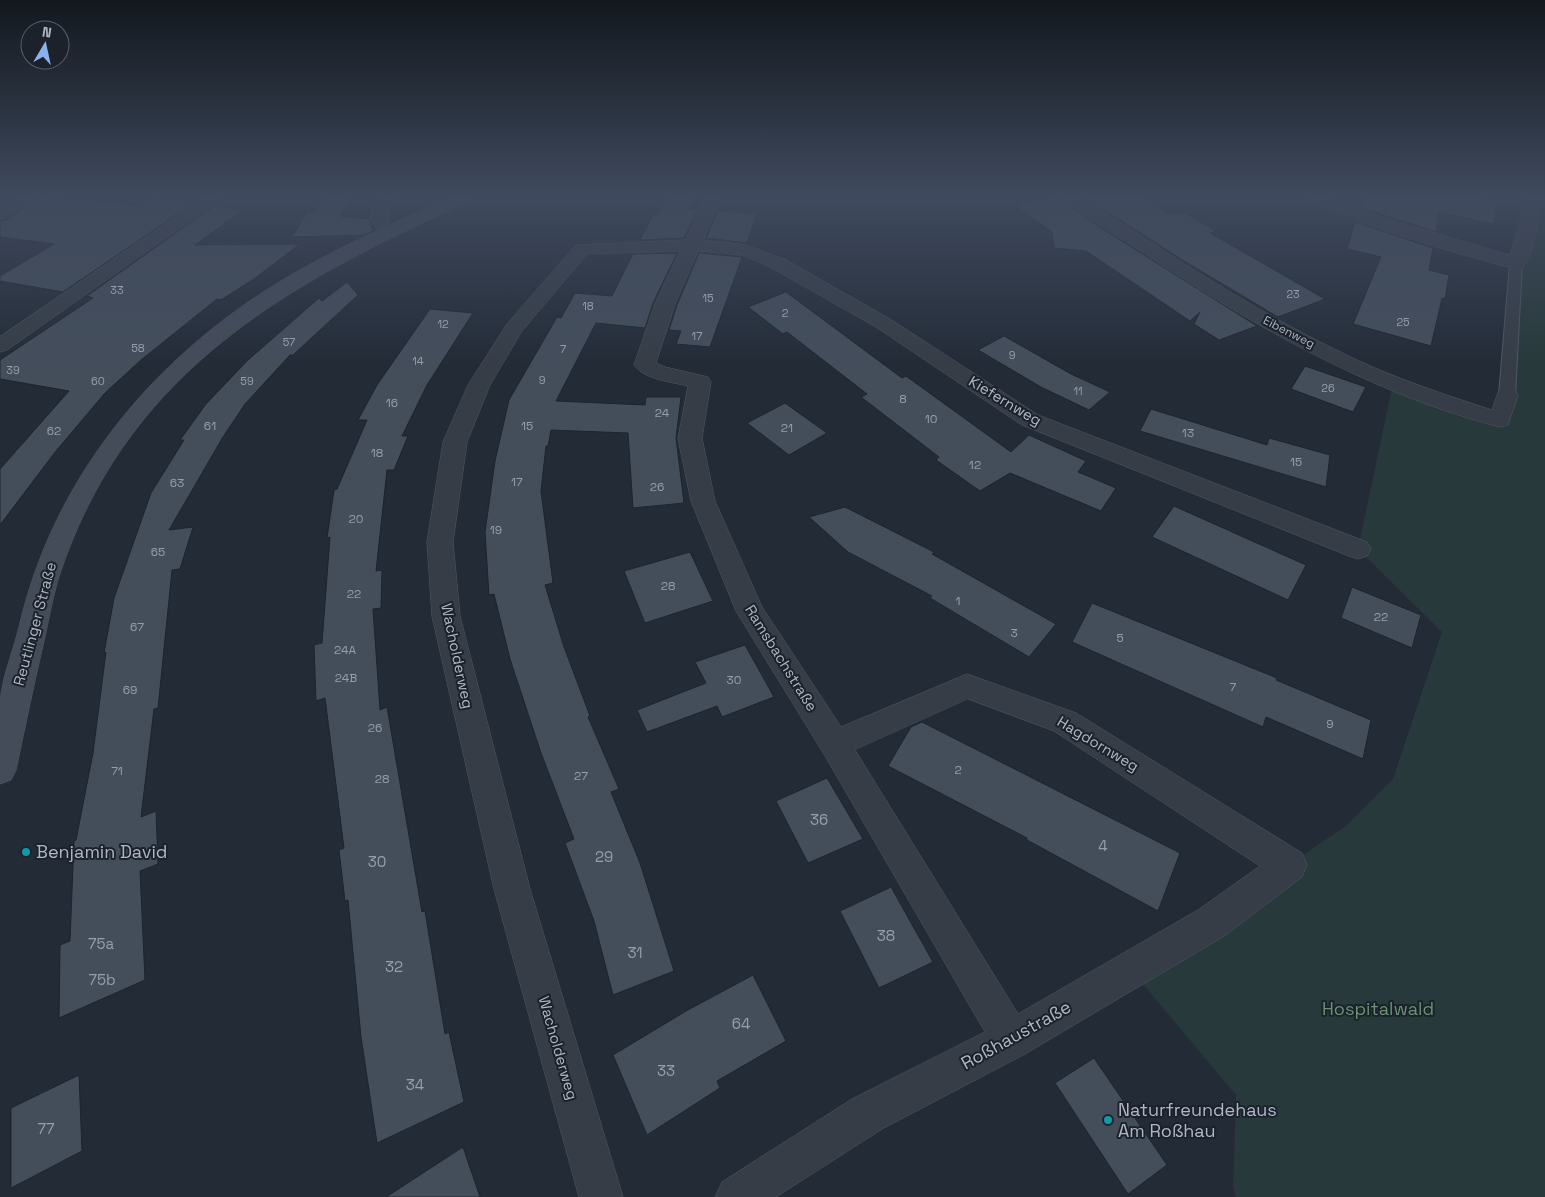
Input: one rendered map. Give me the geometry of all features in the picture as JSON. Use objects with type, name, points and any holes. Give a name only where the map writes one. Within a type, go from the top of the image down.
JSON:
[{"type":"street","points":[[0,346],[133,254]]},
{"type":"street","name":"Reutlinger Straße","points":[[0,770],[39,597],[51,560],[68,521],[98,465],[134,417],[174,374],[211,340],[253,307],[300,278],[346,254]]},
{"type":"street","name":"Wacholderweg","points":[[578,254],[545,289],[514,328],[475,394],[455,442],[440,542],[446,616],[505,861],[601,1197]]},
{"type":"street","name":"Ramsbachstraße","points":[[689,254],[665,304],[645,365],[658,372],[700,382],[690,438],[703,501],[750,611],[835,744],[1011,1040]]},
{"type":"street","name":"Kiefernweg","points":[[755,254],[779,264],[883,323],[1030,420],[1358,549]]},
{"type":"street","name":"Eibenweg","points":[[1159,254],[1244,309],[1376,375],[1500,420],[1507,395]]},
{"type":"street","points":[[1485,254],[1516,263],[1520,254]]},
{"type":"street","name":"Hagdornweg","points":[[835,744],[967,686],[1065,722],[1290,865]]},
{"type":"street","name":"Roßhaustraße","points":[[737,1197],[867,1114],[1011,1040],[1211,923],[1290,865]]},
{"type":"lane","points":[[1507,395],[1516,263]]},
{"type":"green space","name":"Hospitalwald","points":[[1519,254],[1545,254],[1545,1197],[1236,1197],[1233,1188],[1236,1095],[1131,970],[1346,826],[1393,779],[1442,632],[1358,549],[1393,383],[1500,420],[1516,263]]},
{"type":"building","points":[[37,254],[119,254],[63,292],[0,281],[0,276]]},
{"type":"building","points":[[146,254],[287,254],[254,279],[221,300],[217,299],[141,360],[105,393],[56,451],[0,525],[0,469],[69,391],[0,379],[0,360],[93,298],[87,296]]},
{"type":"building","points":[[633,254],[677,254],[653,303],[645,328],[596,323],[556,401],[645,405],[646,397],[681,397],[676,438],[684,503],[633,508],[628,433],[551,430],[548,446],[546,446],[541,491],[553,583],[545,585],[564,647],[590,716],[588,717],[619,789],[611,792],[640,863],[674,971],[613,995],[594,921],[565,843],[574,839],[541,753],[510,659],[494,594],[489,595],[485,532],[495,461],[509,400],[557,317],[561,318],[575,293],[612,296]]},
{"type":"building","points":[[699,254],[742,257],[710,347],[676,344],[681,331],[669,330],[677,305]]},
{"type":"building","points":[[1090,254],[1142,254],[1257,326],[1219,340],[1194,324],[1200,312],[1190,321]]},
{"type":"building","points":[[1173,254],[1246,254],[1325,299],[1278,317]]},
{"type":"building","points":[[1368,254],[1432,254],[1429,270],[1449,275],[1445,299],[1442,298],[1431,346],[1353,324],[1381,257]]},
{"type":"building","points":[[347,282],[358,295],[293,355],[290,355],[245,404],[223,437],[169,530],[193,527],[180,569],[172,570],[158,708],[154,709],[141,817],[156,811],[158,864],[140,871],[145,980],[59,1018],[60,945],[70,941],[74,841],[76,840],[93,753],[106,652],[104,653],[114,598],[151,493],[184,440],[180,440],[206,404],[248,360],[319,298],[322,301]]},
{"type":"building","points":[[786,292],[902,378],[906,376],[1011,452],[1029,435],[1086,461],[1078,472],[1116,488],[1101,511],[1010,473],[980,491],[936,460],[939,457],[861,397],[867,394],[787,332],[783,334],[748,307]]},
{"type":"building","points":[[430,309],[473,313],[427,385],[402,436],[408,436],[394,470],[387,470],[376,571],[382,570],[381,608],[373,609],[380,710],[387,707],[422,912],[425,911],[445,1034],[449,1032],[464,1102],[377,1143],[361,1037],[348,900],[345,901],[339,850],[344,848],[325,698],[316,701],[314,645],[322,643],[330,537],[327,538],[334,490],[337,489],[367,420],[358,420],[377,385]]},
{"type":"building","points":[[1004,336],[1071,374],[1110,392],[1089,410],[1041,387],[978,350]]},
{"type":"building","points":[[1305,366],[1366,387],[1353,412],[1291,389]]},
{"type":"building","points":[[785,403],[827,433],[789,455],[747,423]]},
{"type":"building","points":[[1151,409],[1267,445],[1269,438],[1330,455],[1326,487],[1140,431]]},
{"type":"building","points":[[1174,506],[1306,565],[1288,600],[1152,537]]},
{"type":"building","points":[[845,507],[934,552],[932,554],[1056,624],[1029,657],[930,598],[932,596],[848,552],[809,517]]},
{"type":"building","points":[[690,552],[713,601],[645,623],[624,571]]},
{"type":"building","points":[[1352,587],[1421,615],[1412,648],[1341,618]]},
{"type":"building","points":[[1092,603],[1277,678],[1276,680],[1371,720],[1363,759],[1266,717],[1263,727],[1072,642]]},
{"type":"building","points":[[745,645],[774,697],[722,717],[717,706],[647,732],[637,710],[706,683],[695,662]]},
{"type":"building","points":[[922,722],[1180,853],[1158,911],[1027,840],[1027,838],[888,766],[911,727]]},
{"type":"building","points":[[827,778],[863,839],[808,863],[776,801]]},
{"type":"building","points":[[891,887],[933,962],[879,988],[840,911]]},
{"type":"building","points":[[753,975],[786,1041],[717,1081],[720,1088],[647,1135],[613,1055],[686,1011]]},
{"type":"building","name":"Naturfreundehaus Am Roßhau","points":[[1094,1058],[1167,1165],[1128,1194],[1055,1083]]},
{"type":"building","points":[[79,1075],[82,1151],[11,1188],[11,1108]]},
{"type":"building","points":[[463,1147],[480,1197],[386,1197]]},
{"type":"place","name":"Benjamin David","points":[[26,852]]},
{"type":"place","name":"Naturfreundehaus Am Roßhau","points":[[1108,1120]]}]
